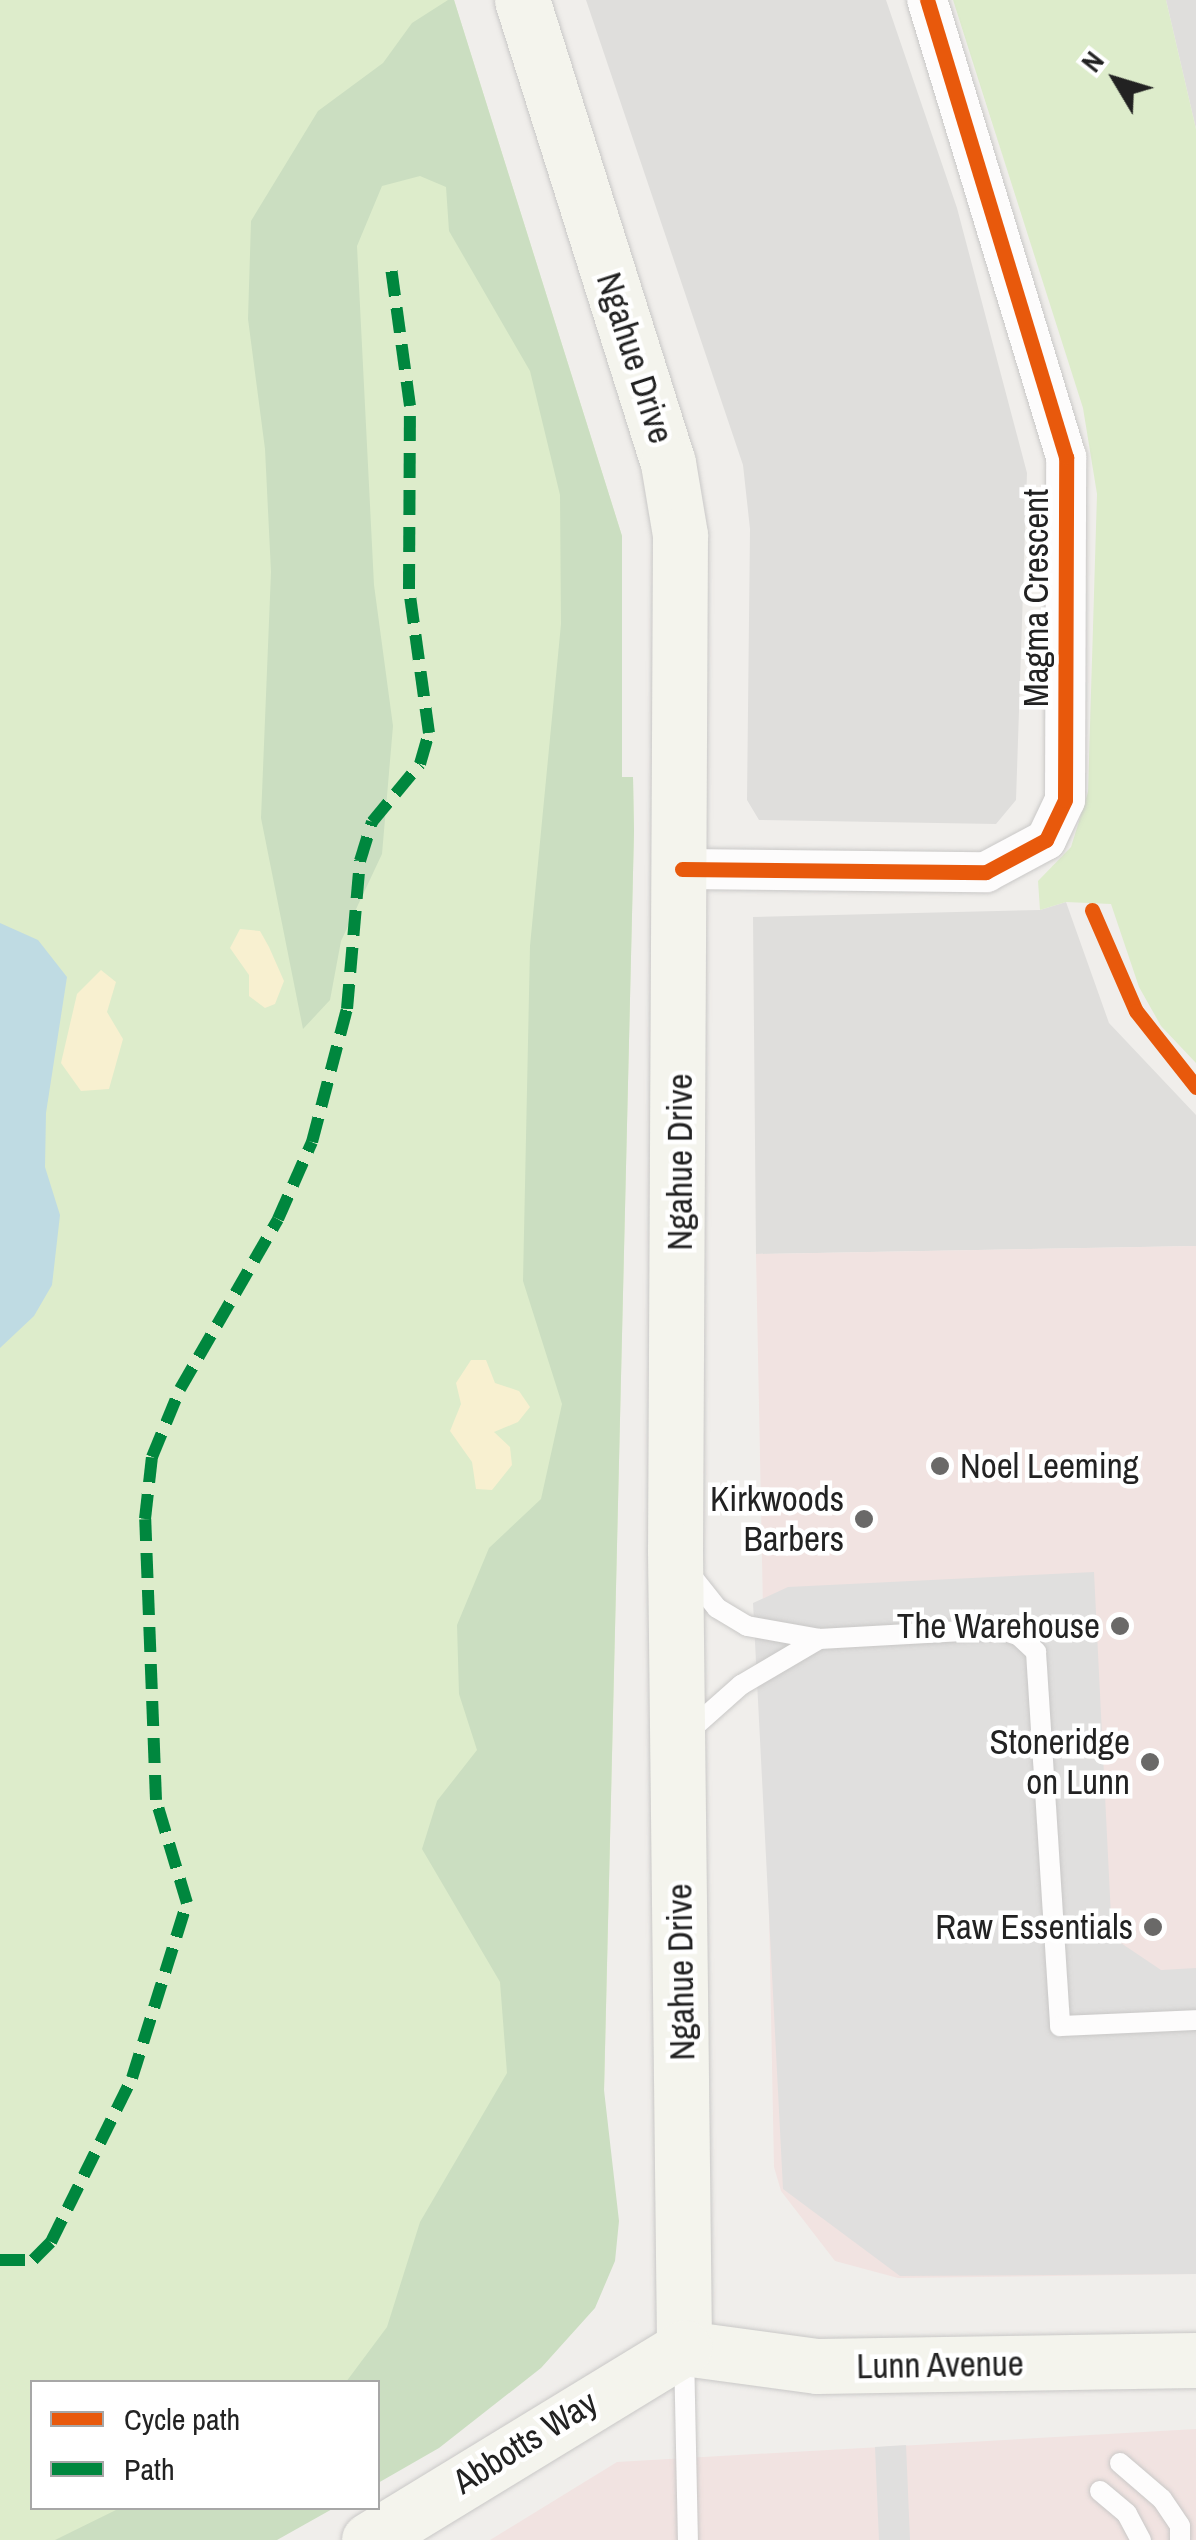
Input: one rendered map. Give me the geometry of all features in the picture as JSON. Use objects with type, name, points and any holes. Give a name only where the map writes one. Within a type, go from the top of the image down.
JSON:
[{"type":"main road","name":"Ngahue Drive","points":[[522,0],[668,463],[680,534],[682,869],[675,1550],[684,2348]]},
{"type":"main road","name":"Lunn Avenue","points":[[684,2348],[817,2366],[1196,2360]]},
{"type":"main road","name":"Abbotts Way","points":[[369,2540],[684,2348]]},
{"type":"street","name":"Magma Crescent","points":[[682,869],[986,872],[1046,840],[1065,800],[1066,458],[927,0]]},
{"type":"lane","points":[[675,1550],[716,1608],[747,1626],[819,1639],[1002,1629],[1036,1652],[1060,2026],[1196,2020]]},
{"type":"lane","points":[[677,1744],[741,1684],[819,1639]]},
{"type":"lane","points":[[684,2348],[688,2540]]},
{"type":"lane","points":[[1120,2463],[1171,2511],[1180,2540]]},
{"type":"lane","points":[[1100,2491],[1126,2514],[1142,2540]]},
{"type":"shaded area","points":[[586,0],[886,0],[957,208],[1027,473],[1016,800],[996,824],[759,820],[747,800],[750,529],[743,465]]},
{"type":"shaded area","points":[[1166,0],[1196,0],[1196,129]]},
{"type":"shaded area","points":[[1066,902],[1109,1023],[1196,1115],[1196,1246],[756,1254],[753,917],[1040,910]]},
{"type":"shaded area","points":[[1196,1246],[1196,2274],[898,2278],[835,2261],[781,2191],[774,2167],[756,1254]]},
{"type":"shaded area","points":[[1094,1572],[1112,1937],[1161,1970],[1196,1968],[1196,2274],[900,2276],[783,2189],[753,1603],[788,1587]]},
{"type":"shaded area","points":[[1196,2429],[1196,2540],[490,2540],[617,2462]]},
{"type":"shaded area","points":[[906,2445],[910,2540],[879,2540],[875,2447]]},
{"type":"green space","points":[[0,0],[454,0],[622,536],[622,777],[633,777],[634,831],[600,2263],[380,2381],[30,2380],[30,2510],[284,2510],[237,2540],[0,2540]]},
{"type":"green space","points":[[454,0],[622,536],[622,777],[633,777],[634,831],[604,2090],[619,2221],[615,2261],[595,2308],[541,2368],[439,2448],[380,2482],[380,2380],[347,2380],[387,2327],[420,2222],[507,2073],[500,1982],[422,1849],[437,1801],[477,1750],[459,1694],[457,1625],[489,1548],[541,1499],[562,1404],[523,1281],[530,946],[561,624],[560,495],[530,371],[449,231],[446,187],[420,176],[382,186],[357,246],[374,585],[393,726],[382,854],[341,941],[330,1000],[303,1029],[261,818],[271,572],[265,449],[248,319],[251,221],[318,111],[383,63],[412,23]]},
{"type":"green space","points":[[953,0],[1166,0],[1196,129],[1196,1063],[1161,1026],[1139,987],[1111,904],[1066,902],[1040,910],[1038,881],[1071,847],[1088,792],[1097,494],[1083,408]]},
{"type":"green space","points":[[116,2510],[330,2510],[277,2540],[55,2540]]},
{"type":"sand","points":[[240,929],[260,931],[284,981],[275,1004],[265,1008],[249,996],[249,975],[230,948]]},
{"type":"sand","points":[[101,970],[116,982],[107,1012],[123,1039],[109,1089],[81,1091],[61,1063],[77,994]]},
{"type":"sand","points":[[471,1360],[486,1360],[495,1383],[519,1391],[530,1407],[518,1422],[494,1432],[510,1447],[512,1465],[492,1490],[476,1489],[472,1462],[450,1431],[461,1404],[456,1383]]},
{"type":"water","points":[[0,923],[38,940],[67,977],[46,1113],[45,1167],[60,1215],[52,1285],[34,1316],[0,1348]]},
{"type":"marked path","points":[[0,2260],[33,2260],[51,2242],[132,2078],[187,1903],[156,1800],[145,1519],[152,1457],[180,1389],[278,1219],[312,1142],[347,1009],[360,861],[372,822],[420,764],[429,733],[409,589],[410,406],[390,260]]},
{"type":"cycle path","points":[[682,869],[986,872],[1046,840],[1065,800],[1066,457],[927,0]]},
{"type":"cycle path","points":[[1092,910],[1136,1011],[1196,1087]]},
{"type":"place","name":"Noel Leeming","points":[[940,1466]]},
{"type":"place","name":"Kirkwoods Barbers","points":[[864,1519]]},
{"type":"place","name":"The Warehouse","points":[[1120,1626]]},
{"type":"place","name":"Stoneridge on Lunn","points":[[1150,1762]]},
{"type":"place","name":"Raw Essentials","points":[[1153,1927]]}]
